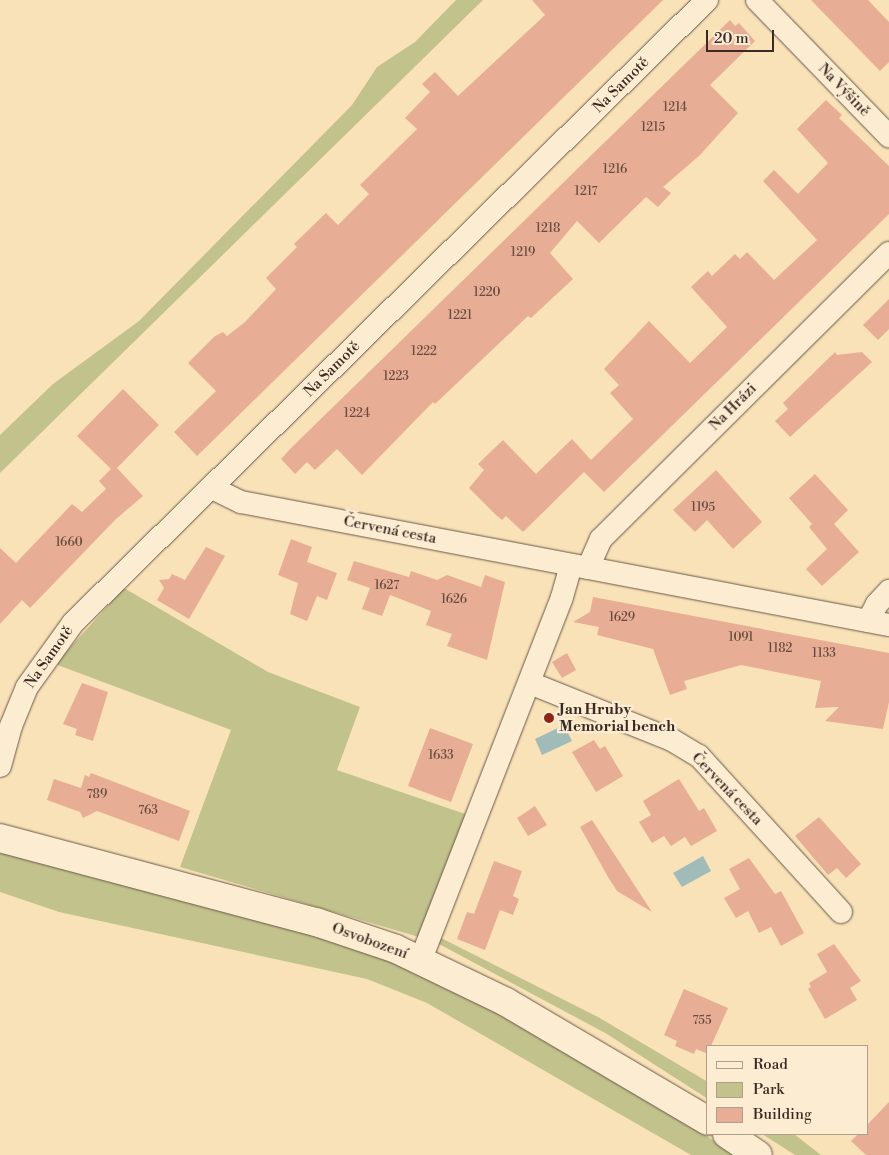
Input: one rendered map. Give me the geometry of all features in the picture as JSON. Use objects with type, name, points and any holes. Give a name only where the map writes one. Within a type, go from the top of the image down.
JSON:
[{"type":"main road","name":"Osvobození","points":[[0,838],[316,922],[420,959],[522,1011],[706,1120]]},
{"type":"main road","points":[[728,1135],[758,1155]]},
{"type":"street","name":"Na Samotě","points":[[0,766],[21,700],[56,643],[707,0]]},
{"type":"street","name":"Na Výšině","points":[[757,0],[889,136]]},
{"type":"street","name":"Na Hrázi","points":[[580,566],[601,540],[889,253]]},
{"type":"street","name":"Červená cesta","points":[[212,488],[241,502],[879,623]]},
{"type":"street","points":[[420,959],[530,683],[562,597],[580,566]]},
{"type":"street","points":[[879,623],[877,604],[889,591]]},
{"type":"street","name":"Červená cesta","points":[[530,683],[672,740],[694,753],[841,912]]},
{"type":"green space","points":[[456,0],[483,0],[0,473],[0,435],[53,384],[139,321],[352,105],[377,67],[415,42]]},
{"type":"green space","points":[[124,588],[268,672],[360,707],[337,770],[468,815],[419,937],[180,867],[231,730],[55,664]]},
{"type":"green space","points":[[0,850],[305,932],[400,965],[446,985],[566,1051],[678,1117],[735,1155],[691,1155],[427,1003],[367,979],[59,912],[0,892]]},
{"type":"green space","points":[[441,938],[598,1017],[706,1081],[706,1098],[607,1034],[439,944]]},
{"type":"green space","points":[[764,1135],[795,1135],[821,1155],[795,1155]]},
{"type":"water","points":[[564,725],[572,741],[542,755],[535,739]]},
{"type":"water","points":[[703,856],[711,871],[682,887],[673,873]]},
{"type":"building","points":[[532,0],[663,0],[197,456],[174,432],[216,391],[188,363],[215,336],[223,332],[227,336],[245,322],[276,289],[266,278],[297,247],[294,244],[326,213],[338,225],[369,194],[360,185],[417,129],[405,118],[430,92],[422,84],[435,72],[458,96],[545,15]]},
{"type":"building","points":[[811,0],[868,0],[889,22],[889,62],[880,71]]},
{"type":"building","points":[[730,20],[735,26],[739,23],[755,41],[710,85],[738,113],[700,155],[663,187],[671,193],[658,207],[646,197],[599,243],[577,221],[550,253],[573,279],[531,318],[528,316],[435,404],[433,402],[362,475],[337,449],[315,470],[307,462],[295,474],[281,459],[292,447]]},
{"type":"building","points":[[826,100],[842,115],[839,118],[889,166],[889,214],[604,492],[584,472],[523,532],[506,516],[502,520],[469,488],[484,470],[478,464],[503,440],[536,474],[572,439],[591,460],[633,419],[610,393],[619,385],[604,369],[649,321],[690,363],[727,327],[691,287],[708,271],[712,276],[735,254],[740,259],[747,252],[774,280],[817,240],[763,181],[774,170],[798,194],[828,163],[797,129]]},
{"type":"building","points":[[889,299],[889,329],[878,340],[863,325]]},
{"type":"building","points":[[835,352],[837,355],[862,352],[872,362],[790,437],[775,421],[788,409],[783,403]]},
{"type":"building","points":[[123,389],[159,425],[117,468],[143,496],[116,519],[30,608],[22,600],[0,624],[0,548],[16,563],[72,504],[82,512],[106,489],[99,481],[111,469],[77,436]]},
{"type":"building","points":[[716,470],[762,522],[733,549],[707,520],[695,532],[673,510]]},
{"type":"building","points":[[815,474],[848,510],[834,524],[859,552],[822,586],[806,569],[827,549],[809,527],[812,524],[789,498]]},
{"type":"building","points":[[291,539],[312,547],[307,562],[337,573],[327,600],[317,596],[307,621],[290,614],[298,583],[278,575]]},
{"type":"building","points":[[206,547],[225,556],[189,619],[157,600],[164,588],[159,580],[169,579],[172,574],[185,580]]},
{"type":"building","points":[[354,561],[409,577],[411,571],[437,580],[447,575],[481,587],[485,575],[505,582],[487,660],[447,646],[452,634],[426,625],[431,611],[390,595],[382,616],[362,609],[370,588],[347,580]]},
{"type":"building","points":[[593,597],[889,653],[889,702],[883,729],[825,721],[839,707],[815,708],[821,681],[741,665],[684,681],[687,689],[670,695],[653,649],[597,635],[599,627],[573,622],[590,612]]},
{"type":"building","points":[[567,653],[576,670],[562,678],[552,662]]},
{"type":"building","points":[[82,683],[108,692],[93,741],[75,735],[77,729],[63,724]]},
{"type":"building","points":[[430,728],[473,744],[451,802],[408,786]]},
{"type":"building","points":[[594,740],[600,749],[605,746],[623,776],[596,792],[572,752]]},
{"type":"building","points":[[91,773],[190,811],[179,841],[97,811],[83,818],[80,812],[47,800],[54,779],[81,788],[85,775],[89,777]]},
{"type":"building","points":[[679,779],[699,811],[704,808],[717,831],[691,846],[685,837],[671,846],[664,836],[652,843],[639,822],[651,815],[643,801]]},
{"type":"building","points":[[535,806],[547,825],[528,836],[517,818]]},
{"type":"building","points":[[819,817],[861,864],[846,878],[837,868],[828,875],[795,836]]},
{"type":"building","points":[[592,820],[652,912],[617,891],[580,827]]},
{"type":"building","points":[[749,858],[775,894],[781,891],[804,933],[781,946],[771,927],[759,933],[748,911],[736,918],[724,898],[740,889],[729,869]]},
{"type":"building","points":[[494,861],[522,871],[513,896],[519,899],[513,915],[500,910],[485,950],[457,939],[467,912],[474,914]]},
{"type":"building","points":[[834,944],[861,981],[850,988],[857,1000],[825,1019],[808,989],[811,987],[809,983],[827,972],[817,954]]},
{"type":"building","points":[[684,989],[728,1008],[711,1045],[706,1045],[706,1053],[696,1049],[694,1054],[675,1046],[677,1041],[664,1035]]},
{"type":"building","points":[[889,1102],[889,1155],[866,1155],[851,1141],[857,1135],[869,1135],[869,1123]]},
{"type":"place","name":"Jan Hruby Memorial bench","points":[[549,718]]}]
